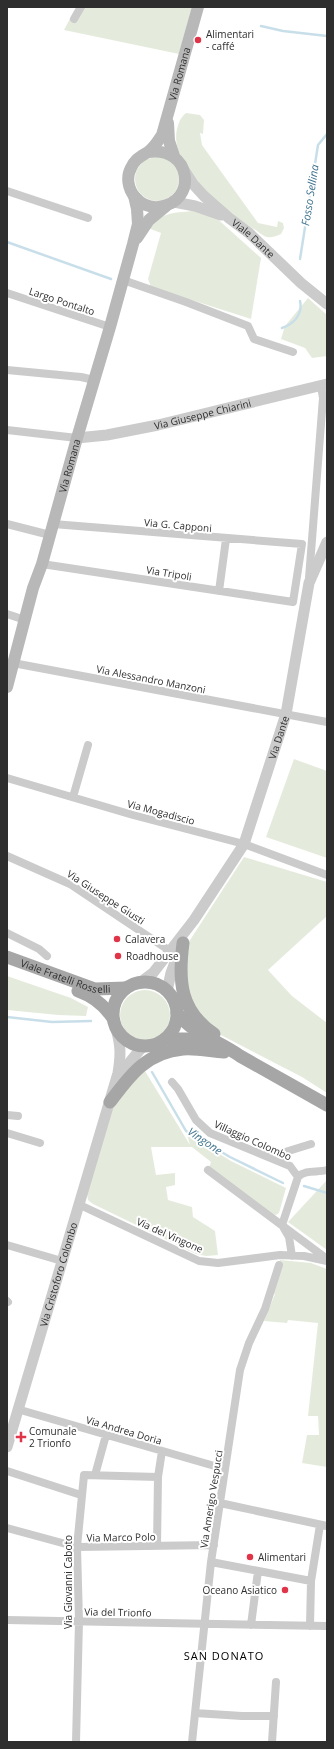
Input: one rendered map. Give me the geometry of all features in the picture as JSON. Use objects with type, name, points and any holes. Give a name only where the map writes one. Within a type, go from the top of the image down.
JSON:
[{"type":"main road","name":"Via Romana","points":[[168,117],[198,7]]},
{"type":"main road","points":[[148,152],[156,145],[162,135],[168,117]]},
{"type":"main road","points":[[168,117],[169,141],[174,156]]},
{"type":"main road","points":[[133,244],[149,220],[170,204],[180,196],[186,179],[184,170],[179,161],[174,156],[166,152],[157,150],[140,156],[134,162],[128,179],[134,196],[140,202],[157,208],[170,204]]},
{"type":"main road","name":"Via Romana","points":[[7,687],[11,667],[33,588],[42,564],[76,438],[110,327],[133,244],[138,224],[134,196]]},
{"type":"main road","points":[[183,943],[180,974],[186,1002],[198,1021],[218,1036],[225,1049]]},
{"type":"main road","name":"Viale Fratelli Rosselli","points":[[7,957],[95,989],[126,988]]},
{"type":"main road","name":"Viale Fratelli Rosselli","points":[[7,964],[86,994],[107,1009],[114,1022]]},
{"type":"main road","points":[[141,982],[151,982],[160,985],[167,991],[174,1001],[177,1013],[174,1028],[165,1039],[151,1046],[134,1045],[126,1041],[119,1034],[114,1022],[115,1000],[126,988],[141,982]]},
{"type":"main road","points":[[177,1013],[190,1028],[327,1105]]},
{"type":"main road","points":[[165,1039],[196,1040],[225,1049]]},
{"type":"main road","points":[[110,1102],[130,1075],[156,1056],[170,1051],[184,1049],[225,1049]]},
{"type":"street","points":[[74,19],[81,7]]},
{"type":"street","name":"Viale Dante","points":[[184,170],[193,184],[204,196],[249,233],[296,278],[327,304]]},
{"type":"street","points":[[7,191],[88,218]]},
{"type":"street","points":[[170,204],[194,206],[229,218]]},
{"type":"street","points":[[123,280],[248,326],[254,339],[293,352]]},
{"type":"street","name":"Largo Pontalto","points":[[7,293],[110,327]]},
{"type":"street","points":[[7,370],[81,377],[94,380]]},
{"type":"street","points":[[308,582],[324,385]]},
{"type":"street","name":"Via Giuseppe Chiarini","points":[[76,438],[107,435],[158,425],[324,385]]},
{"type":"street","points":[[7,430],[76,438]]},
{"type":"street","name":"Via G. Capponi","points":[[7,524],[51,530],[302,544],[293,602]]},
{"type":"street","points":[[219,591],[226,539]]},
{"type":"street","name":"Via Dante","points":[[141,982],[153,974],[194,920],[244,844],[286,714],[308,582],[327,542]]},
{"type":"street","name":"Via Tripoli","points":[[42,564],[293,602]]},
{"type":"street","points":[[7,614],[25,620]]},
{"type":"street","name":"Via Alessandro Manzoni","points":[[11,667],[327,722]]},
{"type":"street","points":[[73,797],[88,745]]},
{"type":"street","name":"Via Mogadiscio","points":[[7,778],[244,844],[327,875]]},
{"type":"street","name":"Via Giuseppe Giusti","points":[[7,856],[70,884],[170,951]]},
{"type":"street","name":"Via Dante","points":[[167,991],[171,972],[194,920]]},
{"type":"street","points":[[7,933],[39,949],[47,956]]},
{"type":"street","name":"Via Cristoforo Colombo","points":[[7,1446],[110,1102],[120,1058],[120,1042],[114,1022]]},
{"type":"street","name":"Via Cristoforo Colombo","points":[[110,1102],[130,1062],[144,1046]]},
{"type":"street","name":"Villaggio Colombo","points":[[172,1082],[178,1089],[196,1120],[210,1133],[290,1166],[298,1177]]},
{"type":"street","points":[[7,1115],[18,1116]]},
{"type":"street","points":[[7,1133],[40,1143]]},
{"type":"street","points":[[269,1157],[311,1144]]},
{"type":"street","points":[[208,1170],[327,1260]]},
{"type":"street","points":[[292,1256],[289,1237],[282,1225],[298,1177],[302,1173],[309,1171],[327,1170]]},
{"type":"street","name":"Via del Vingone","points":[[80,1205],[199,1261],[218,1263],[280,1255],[304,1256],[327,1260]]},
{"type":"street","points":[[7,1245],[62,1260]]},
{"type":"street","name":"Via Amerigo Vespucci","points":[[192,1742],[211,1562],[240,1370],[249,1344],[265,1309],[279,1265]]},
{"type":"street","name":"Via Andrea Doria","points":[[17,1409],[225,1469]]},
{"type":"street","points":[[106,1435],[96,1475],[158,1477]]},
{"type":"street","points":[[157,1546],[158,1477],[162,1451]]},
{"type":"street","points":[[7,1471],[81,1495]]},
{"type":"street","name":"Via Giovanni Caboto","points":[[76,1742],[79,1621],[77,1547],[84,1475],[96,1475]]},
{"type":"street","points":[[220,1503],[324,1525],[311,1581],[310,1626]]},
{"type":"street","name":"Via Marco Polo","points":[[7,1528],[77,1547],[214,1545]]},
{"type":"street","points":[[211,1562],[311,1581]]},
{"type":"street","points":[[251,1625],[258,1571]]},
{"type":"street","name":"Via del Trionfo","points":[[7,1620],[327,1626]]},
{"type":"street","points":[[272,1742],[276,1682]]},
{"type":"street","points":[[195,1713],[242,1716],[274,1716]]},
{"type":"green space","points":[[76,7],[192,7],[179,54],[64,30]]},
{"type":"green space","points":[[186,113],[200,115],[204,120],[203,134],[200,133],[202,145],[258,223],[277,227],[278,221],[283,223],[284,228],[281,234],[274,237],[262,235],[215,200],[190,172],[181,158],[177,143],[178,124]]},
{"type":"green space","points":[[153,157],[161,157],[166,158],[173,163],[178,170],[178,188],[173,195],[166,200],[153,201],[145,198],[138,191],[135,183],[135,175],[138,167],[145,160]]},
{"type":"green space","points":[[193,211],[213,215],[261,258],[251,319],[151,287],[148,279],[161,233],[148,228],[159,219],[169,214]]},
{"type":"green space","points":[[308,298],[327,315],[327,356],[312,358],[305,348],[281,339],[285,326]]},
{"type":"green space","points":[[294,759],[327,771],[327,858],[266,837]]},
{"type":"green space","points":[[244,857],[327,882],[327,916],[268,970],[292,996],[327,1023],[327,1093],[302,1077],[219,1034],[209,1026],[188,997],[185,954],[190,940]]},
{"type":"green space","points":[[7,976],[71,998],[88,1007],[86,1016],[7,1010]]},
{"type":"green space","points":[[145,990],[159,994],[166,1001],[170,1015],[166,1029],[159,1036],[145,1040],[131,1036],[124,1029],[120,1015],[124,1001],[131,994]]},
{"type":"green space","points":[[145,1071],[190,1145],[187,1134],[231,1161],[286,1188],[279,1213],[276,1215],[272,1214],[208,1170],[211,1162],[192,1147],[151,1147],[156,1175],[175,1173],[175,1185],[166,1187],[168,1200],[192,1207],[193,1217],[215,1231],[218,1255],[206,1256],[196,1254],[93,1204],[88,1200],[87,1194],[114,1104],[129,1082]]},
{"type":"green space","points":[[327,1180],[327,1250],[288,1222]]},
{"type":"green space","points":[[280,1260],[311,1263],[327,1269],[327,1467],[302,1463],[307,1435],[319,1435],[318,1416],[308,1416],[318,1323],[288,1320],[287,1323],[264,1321],[275,1294],[270,1294]]},
{"type":"waterway","points":[[261,26],[283,31],[327,36]]},
{"type":"waterway","name":"Fosso Sellina","points":[[300,259],[318,145],[327,134]]},
{"type":"waterway","name":"Fosso Sellina","points":[[7,242],[111,279]]},
{"type":"waterway","name":"Fosso Sellina","points":[[282,328],[297,318],[301,306],[300,301]]},
{"type":"waterway","name":"Vingone","points":[[7,1017],[52,1022],[91,1021]]},
{"type":"waterway","name":"Vingone","points":[[152,1072],[186,1131],[230,1157],[283,1183]]},
{"type":"waterway","name":"Vingone","points":[[304,1186],[327,1193]]},
{"type":"place","name":"Alimentari - caffé","points":[[198,40]]},
{"type":"place","name":"Calavera","points":[[117,939]]},
{"type":"place","name":"Roadhouse","points":[[118,956]]},
{"type":"place","name":"Comunale 2 Trionfo","points":[[21,1437]]},
{"type":"place","name":"Alimentari","points":[[250,1557]]},
{"type":"place","name":"Oceano Asiatico","points":[[285,1590]]},
{"type":"district","name":"SAN DONATO","points":[[224,1656]]}]
